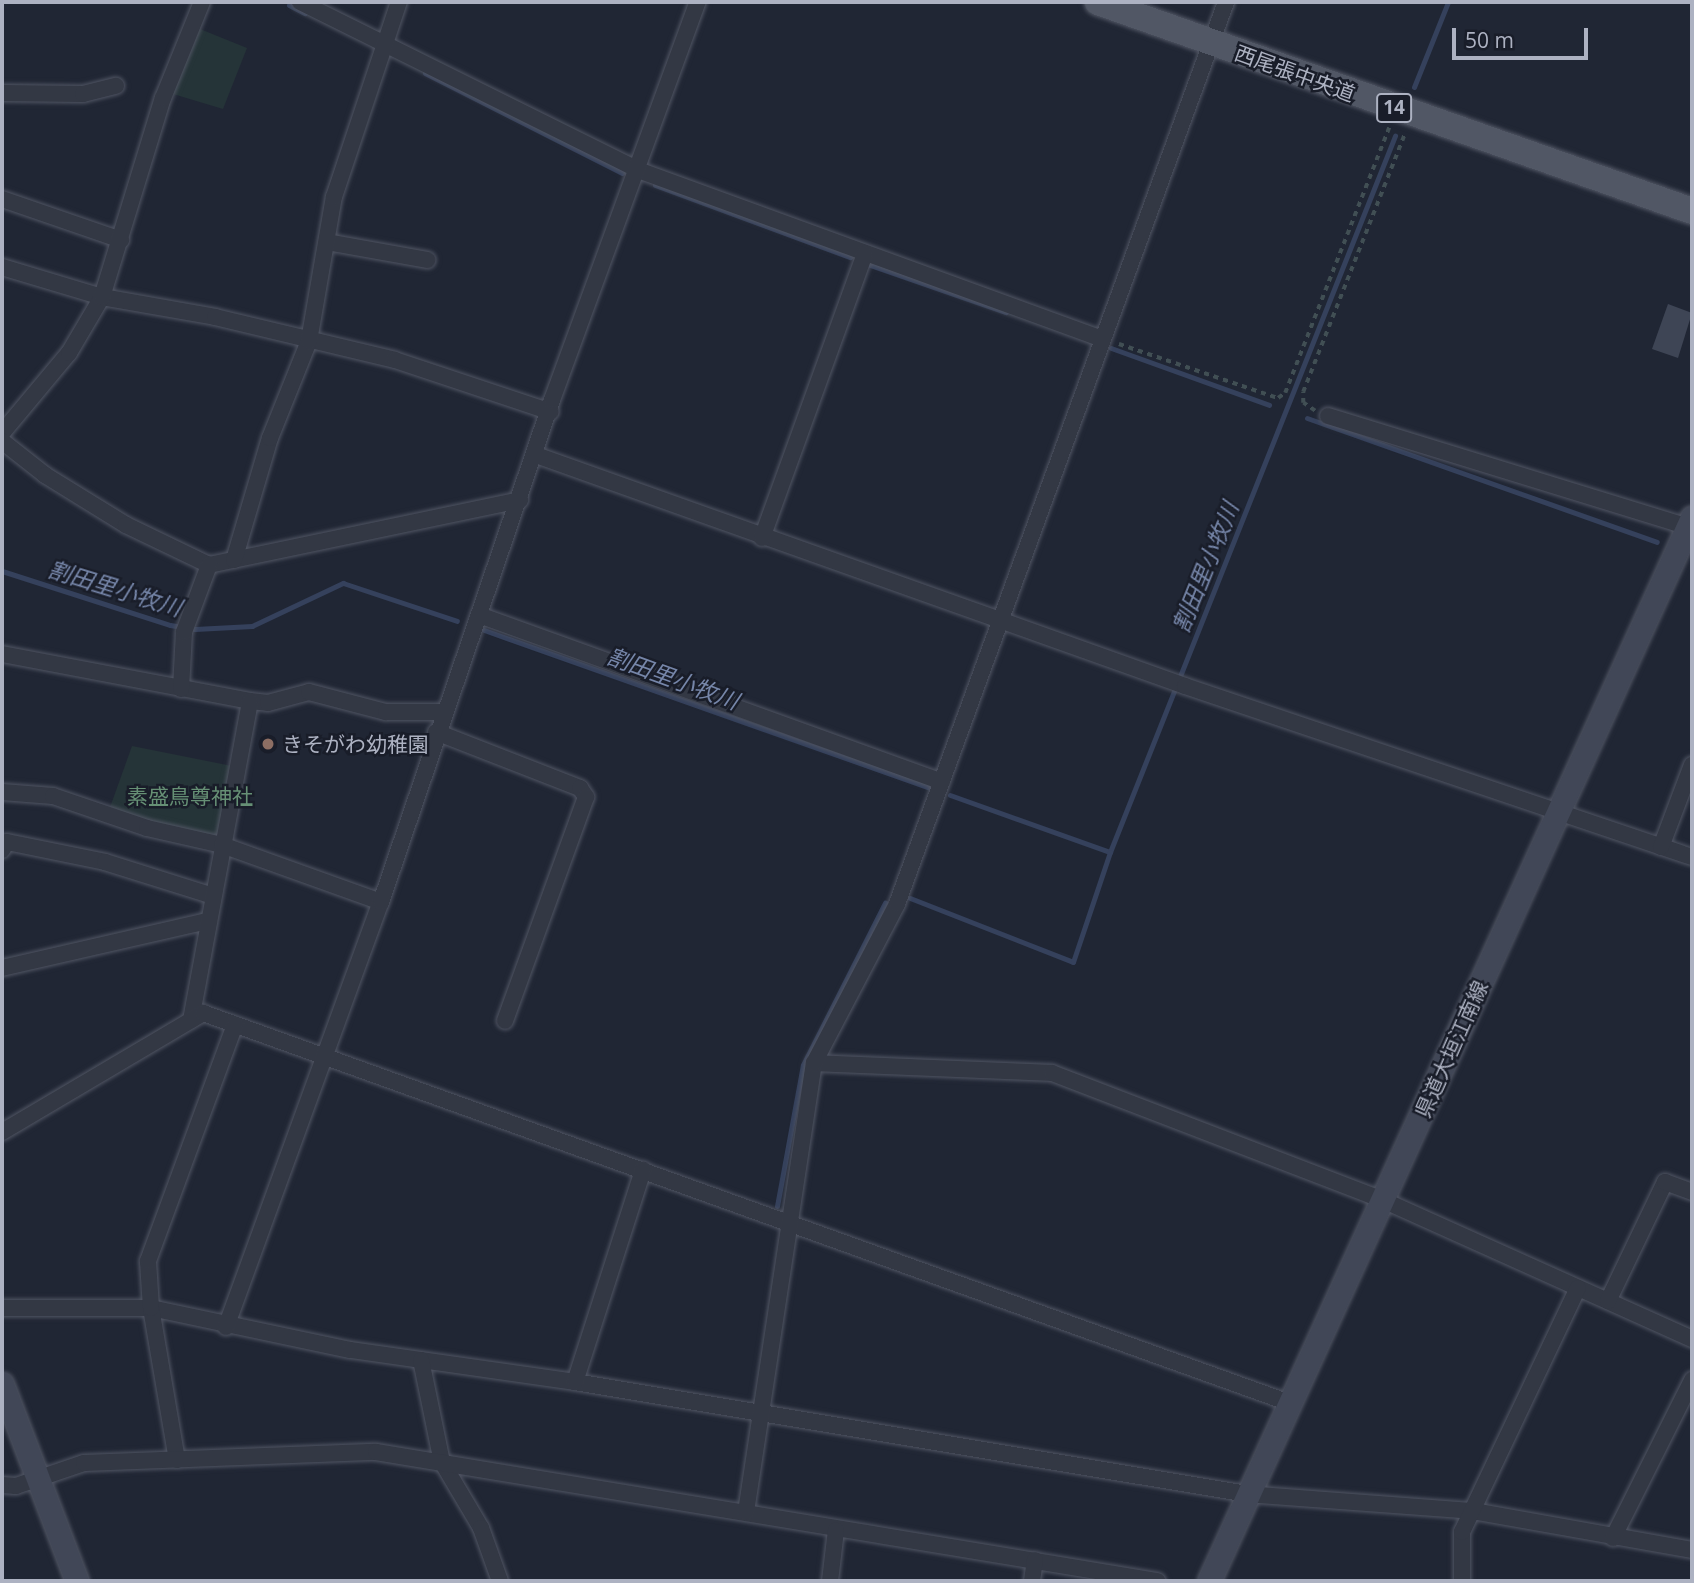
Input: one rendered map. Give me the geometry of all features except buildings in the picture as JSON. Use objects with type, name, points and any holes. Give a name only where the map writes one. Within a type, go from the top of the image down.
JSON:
[{"type":"main road","name":"西尾張中央道","points":[[1098,2],[1404,112],[1692,211]]},
{"type":"main road","name":"県道大垣江南線","points":[[1209,1581],[1385,1201],[1555,811],[1691,524]]},
{"type":"main road","points":[[2,1384],[77,1581]]},
{"type":"street","points":[[2,433],[69,353],[102,297],[163,97],[202,2]]},
{"type":"street","points":[[300,2],[638,170],[1100,338]]},
{"type":"street","points":[[234,560],[270,438],[309,341],[334,197],[400,2]]},
{"type":"street","points":[[226,1327],[381,902],[443,712],[698,2]]},
{"type":"street","points":[[746,1512],[787,1222],[814,1063],[897,904],[1002,619],[1100,338],[1226,2]]},
{"type":"street","points":[[2,93],[83,94],[116,86]]},
{"type":"street","points":[[2,200],[121,240]]},
{"type":"street","points":[[327,242],[427,260]]},
{"type":"street","points":[[762,538],[865,254]]},
{"type":"street","points":[[2,267],[102,297],[215,317],[309,341],[396,359],[551,412]]},
{"type":"street","points":[[1328,416],[1691,524]]},
{"type":"street","points":[[2,441],[44,475],[125,524],[209,565],[520,500]]},
{"type":"street","points":[[536,455],[762,538],[1002,619],[1179,684],[1692,857]]},
{"type":"street","points":[[181,689],[185,627],[209,565]]},
{"type":"street","points":[[479,615],[942,782]]},
{"type":"street","points":[[2,654],[250,701],[268,703],[309,692],[386,712],[443,712]]},
{"type":"street","points":[[191,1020],[250,701]]},
{"type":"street","points":[[436,732],[580,788],[586,797],[505,1021]]},
{"type":"street","points":[[1661,847],[1692,765]]},
{"type":"street","points":[[2,792],[53,796],[147,828],[222,845],[381,902]]},
{"type":"street","points":[[2,850],[7,842],[105,862],[213,896]]},
{"type":"street","points":[[2,968],[208,921]]},
{"type":"street","points":[[2,1132],[203,1013],[1290,1403]]},
{"type":"street","points":[[177,1460],[151,1308],[148,1261],[235,1024]]},
{"type":"street","points":[[814,1063],[1052,1073],[1385,1201],[1692,1339]]},
{"type":"street","points":[[575,1382],[643,1170]]},
{"type":"street","points":[[1608,1301],[1665,1182],[1692,1192]]},
{"type":"street","points":[[1462,1581],[1462,1532],[1578,1288]]},
{"type":"street","points":[[2,1308],[151,1308],[226,1327],[1247,1494],[1473,1511],[1692,1550]]},
{"type":"street","points":[[421,1360],[442,1462],[481,1528],[500,1581]]},
{"type":"street","points":[[1613,1538],[1692,1380]]},
{"type":"street","points":[[2,1485],[38,1478],[84,1463],[376,1452],[1157,1581]]},
{"type":"street","points":[[830,1581],[836,1530]]},
{"type":"street","points":[[1032,1581],[1035,1560]]},
{"type":"path","points":[[1100,338],[1278,398],[1285,393],[1404,112]]},
{"type":"path","points":[[1328,416],[1310,410],[1303,403],[1303,392],[1404,112]]},
{"type":"green space","points":[[200,29],[247,48],[223,109],[173,94]]},
{"type":"green space","name":"素盛鳥尊神社","points":[[132,746],[237,767],[222,845],[108,813]]},
{"type":"waterway","name":"割田里小牧川","points":[[1414,87],[1448,2]]},
{"type":"waterway","points":[[289,5],[305,13]]},
{"type":"waterway","points":[[425,73],[622,173]]},
{"type":"waterway","name":"割田里小牧川","points":[[950,795],[1110,852],[1395,136]]},
{"type":"waterway","points":[[655,185],[850,257]]},
{"type":"waterway","points":[[867,264],[1006,312]]},
{"type":"waterway","points":[[1111,348],[1269,405]]},
{"type":"waterway","points":[[1307,418],[1657,542]]},
{"type":"waterway","name":"割田里小牧川","points":[[2,571],[170,625],[195,629],[252,626],[343,583],[457,621]]},
{"type":"waterway","name":"割田里小牧川","points":[[484,630],[930,788]]},
{"type":"waterway","points":[[910,898],[1073,962],[1110,852]]},
{"type":"waterway","points":[[777,1206],[803,1065],[885,903]]},
{"type":"place","name":"きそがわ幼稚園","points":[[268,744]]}]
